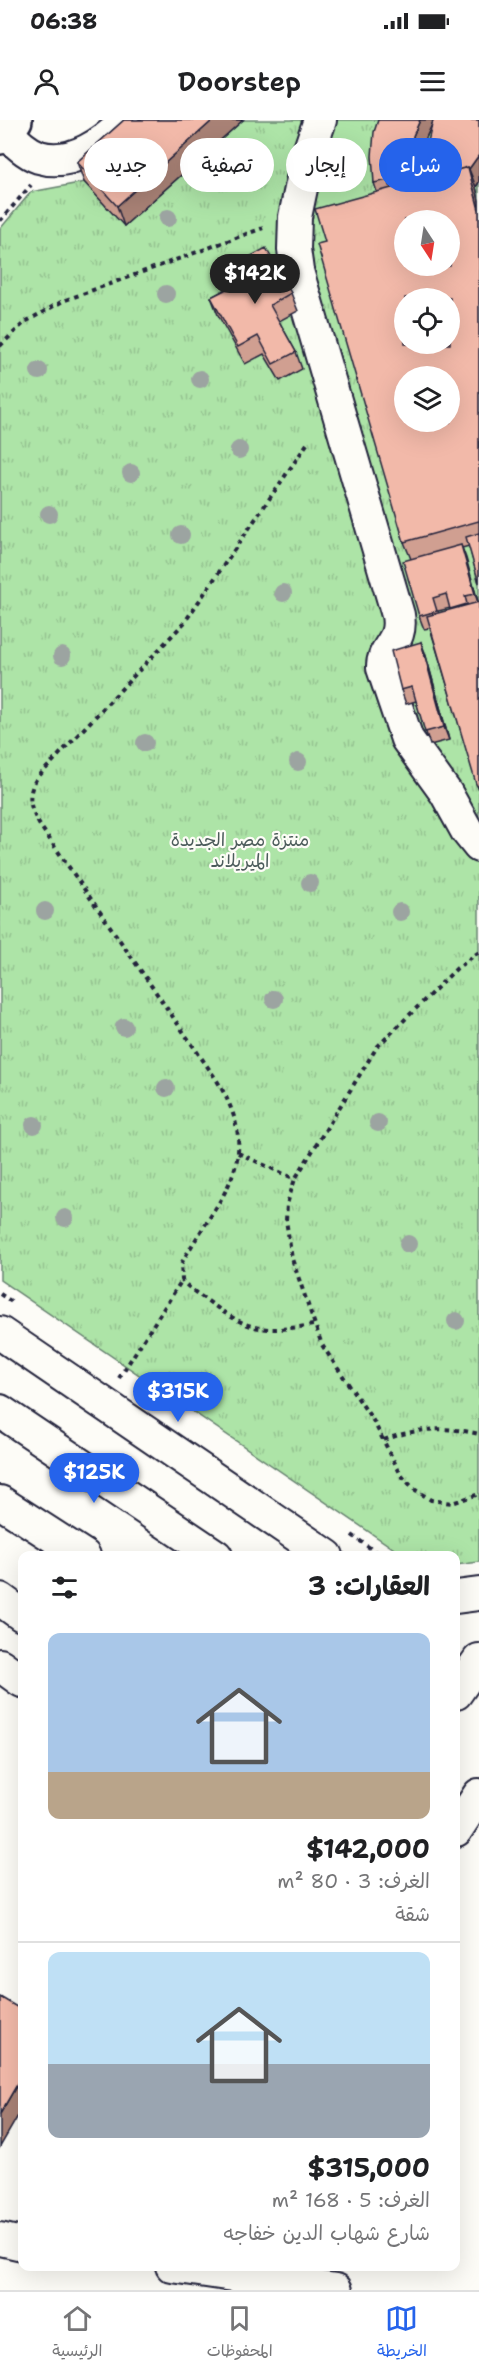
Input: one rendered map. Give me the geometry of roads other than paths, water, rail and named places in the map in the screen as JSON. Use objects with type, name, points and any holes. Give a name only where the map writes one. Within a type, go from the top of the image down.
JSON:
[{"type":"street","points":[[7,130],[27,151],[40,157],[54,158],[78,154],[97,145],[127,120]]},
{"type":"street","points":[[320,120],[308,155],[295,217],[294,249],[301,288],[399,615],[397,639],[382,663],[407,739],[479,846]]},
{"type":"street","points":[[0,1333],[320,1551]]},
{"type":"street","points":[[0,1411],[209,1551]]},
{"type":"street","points":[[0,1502],[76,1551]]},
{"type":"street","points":[[460,1596],[479,1594]]},
{"type":"street","points":[[0,1599],[18,1612]]},
{"type":"street","points":[[460,1687],[479,1660]]},
{"type":"street","points":[[0,1665],[18,1678]]},
{"type":"street","points":[[460,1824],[479,1795]]},
{"type":"street","points":[[0,2239],[18,2243]]},
{"type":"street","points":[[220,2271],[275,2286],[336,2290]]},
{"type":"park label","name":"منتزة مصر الجديدة الميريلاند","points":[[240,850]]}]
